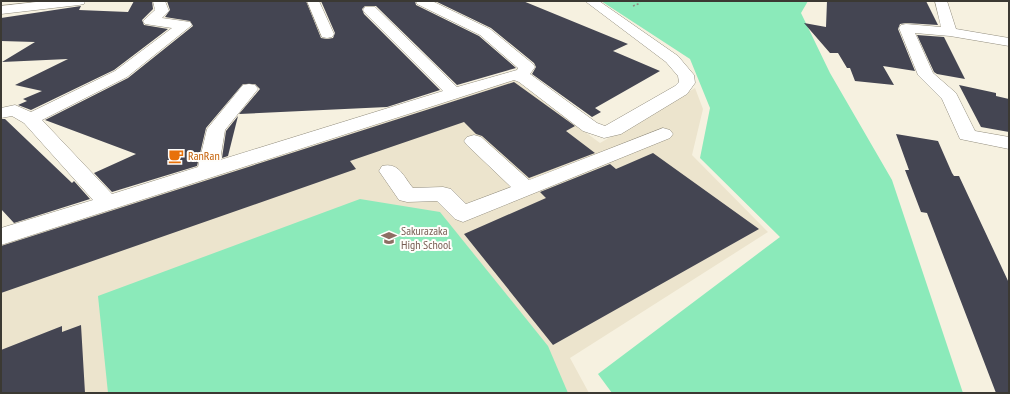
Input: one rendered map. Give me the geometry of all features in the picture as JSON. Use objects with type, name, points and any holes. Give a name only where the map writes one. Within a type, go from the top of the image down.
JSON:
[{"type":"street","points":[[1,10],[32,1]]},
{"type":"street","points":[[1,10],[79,1]]},
{"type":"street","points":[[31,119],[121,74],[185,25],[150,21],[162,11],[159,1]]},
{"type":"street","points":[[313,1],[328,34]]},
{"type":"street","points":[[422,1],[485,32],[527,67],[521,75]]},
{"type":"street","points":[[1,237],[515,74],[521,75],[590,127],[604,132],[614,130],[681,90],[686,83],[686,75],[672,59],[591,1]]},
{"type":"street","points":[[941,1],[950,32]]},
{"type":"street","points":[[370,10],[454,93]]},
{"type":"street","points":[[1009,42],[950,32],[906,28],[926,75],[950,97],[967,135],[1009,143]]},
{"type":"street","points":[[208,171],[216,129],[249,88]]},
{"type":"street","points":[[1,113],[15,110],[31,119],[108,202]]},
{"type":"street","points":[[620,127],[637,144]]},
{"type":"street","points":[[389,171],[407,195],[443,194],[463,214],[663,134]]},
{"type":"street","points":[[474,141],[526,189]]},
{"type":"shaded area","name":"Sakurazaka High School","points":[[514,79],[600,143],[695,88],[703,109],[692,155],[768,232],[570,358],[589,393],[1,393],[1,244]]},
{"type":"green space","points":[[601,1],[808,1],[801,13],[830,73],[892,180],[963,393],[612,393],[598,374],[780,237],[700,158],[710,108],[690,59]]},
{"type":"green space","points":[[360,199],[440,212],[548,346],[568,393],[108,393],[98,296]]},
{"type":"building","points":[[134,1],[152,1],[153,9],[142,20],[144,25],[168,29],[114,70],[31,110],[18,105],[27,101],[23,99],[42,91],[15,85],[68,59],[2,62],[35,42],[1,41],[1,18],[81,6],[79,10],[128,12]]},
{"type":"building","points":[[167,1],[306,1],[321,38],[327,39],[333,38],[335,33],[321,1],[415,1],[416,5],[479,36],[516,68],[457,85],[376,6],[365,6],[362,9],[364,14],[440,90],[387,107],[239,114],[260,89],[255,84],[243,84],[206,128],[197,166],[112,192],[94,173],[136,154],[45,120],[128,78],[193,26],[190,21],[165,17],[170,10]]},
{"type":"building","points":[[435,1],[523,1],[628,44],[613,51],[660,71],[595,108],[601,112],[592,117],[532,74],[536,67],[534,63],[491,28]]},
{"type":"building","points":[[827,1],[926,1],[938,25],[900,24],[898,29],[915,71],[883,66],[894,85],[855,81],[850,68],[847,68],[838,53],[830,53],[804,23],[826,27]]},
{"type":"building","points":[[917,35],[944,37],[965,79],[937,74],[934,72]]},
{"type":"building","points":[[514,82],[575,126],[566,131],[595,153],[529,178],[482,136],[476,134],[464,122],[350,161],[356,169],[1,293],[1,246]]},
{"type":"building","points":[[959,85],[996,93],[996,96],[1009,99],[1009,132],[981,127]]},
{"type":"building","points":[[238,116],[228,156],[222,158],[226,131]]},
{"type":"building","points":[[1,119],[5,119],[72,183],[74,181],[90,199],[14,223],[1,209]]},
{"type":"building","points":[[896,134],[938,141],[952,173],[954,176],[959,176],[1009,283],[1009,393],[996,393],[927,213],[921,212],[905,170],[909,170]]},
{"type":"building","points":[[653,153],[759,229],[553,345],[464,234],[546,198],[540,192],[610,164],[616,169]]},
{"type":"building","points":[[81,325],[85,393],[1,393],[1,350],[62,326],[62,332]]},
{"type":"place","name":"RanRan","points":[[176,156]]},
{"type":"place","name":"Sakurazaka High School","points":[[389,238]]}]
